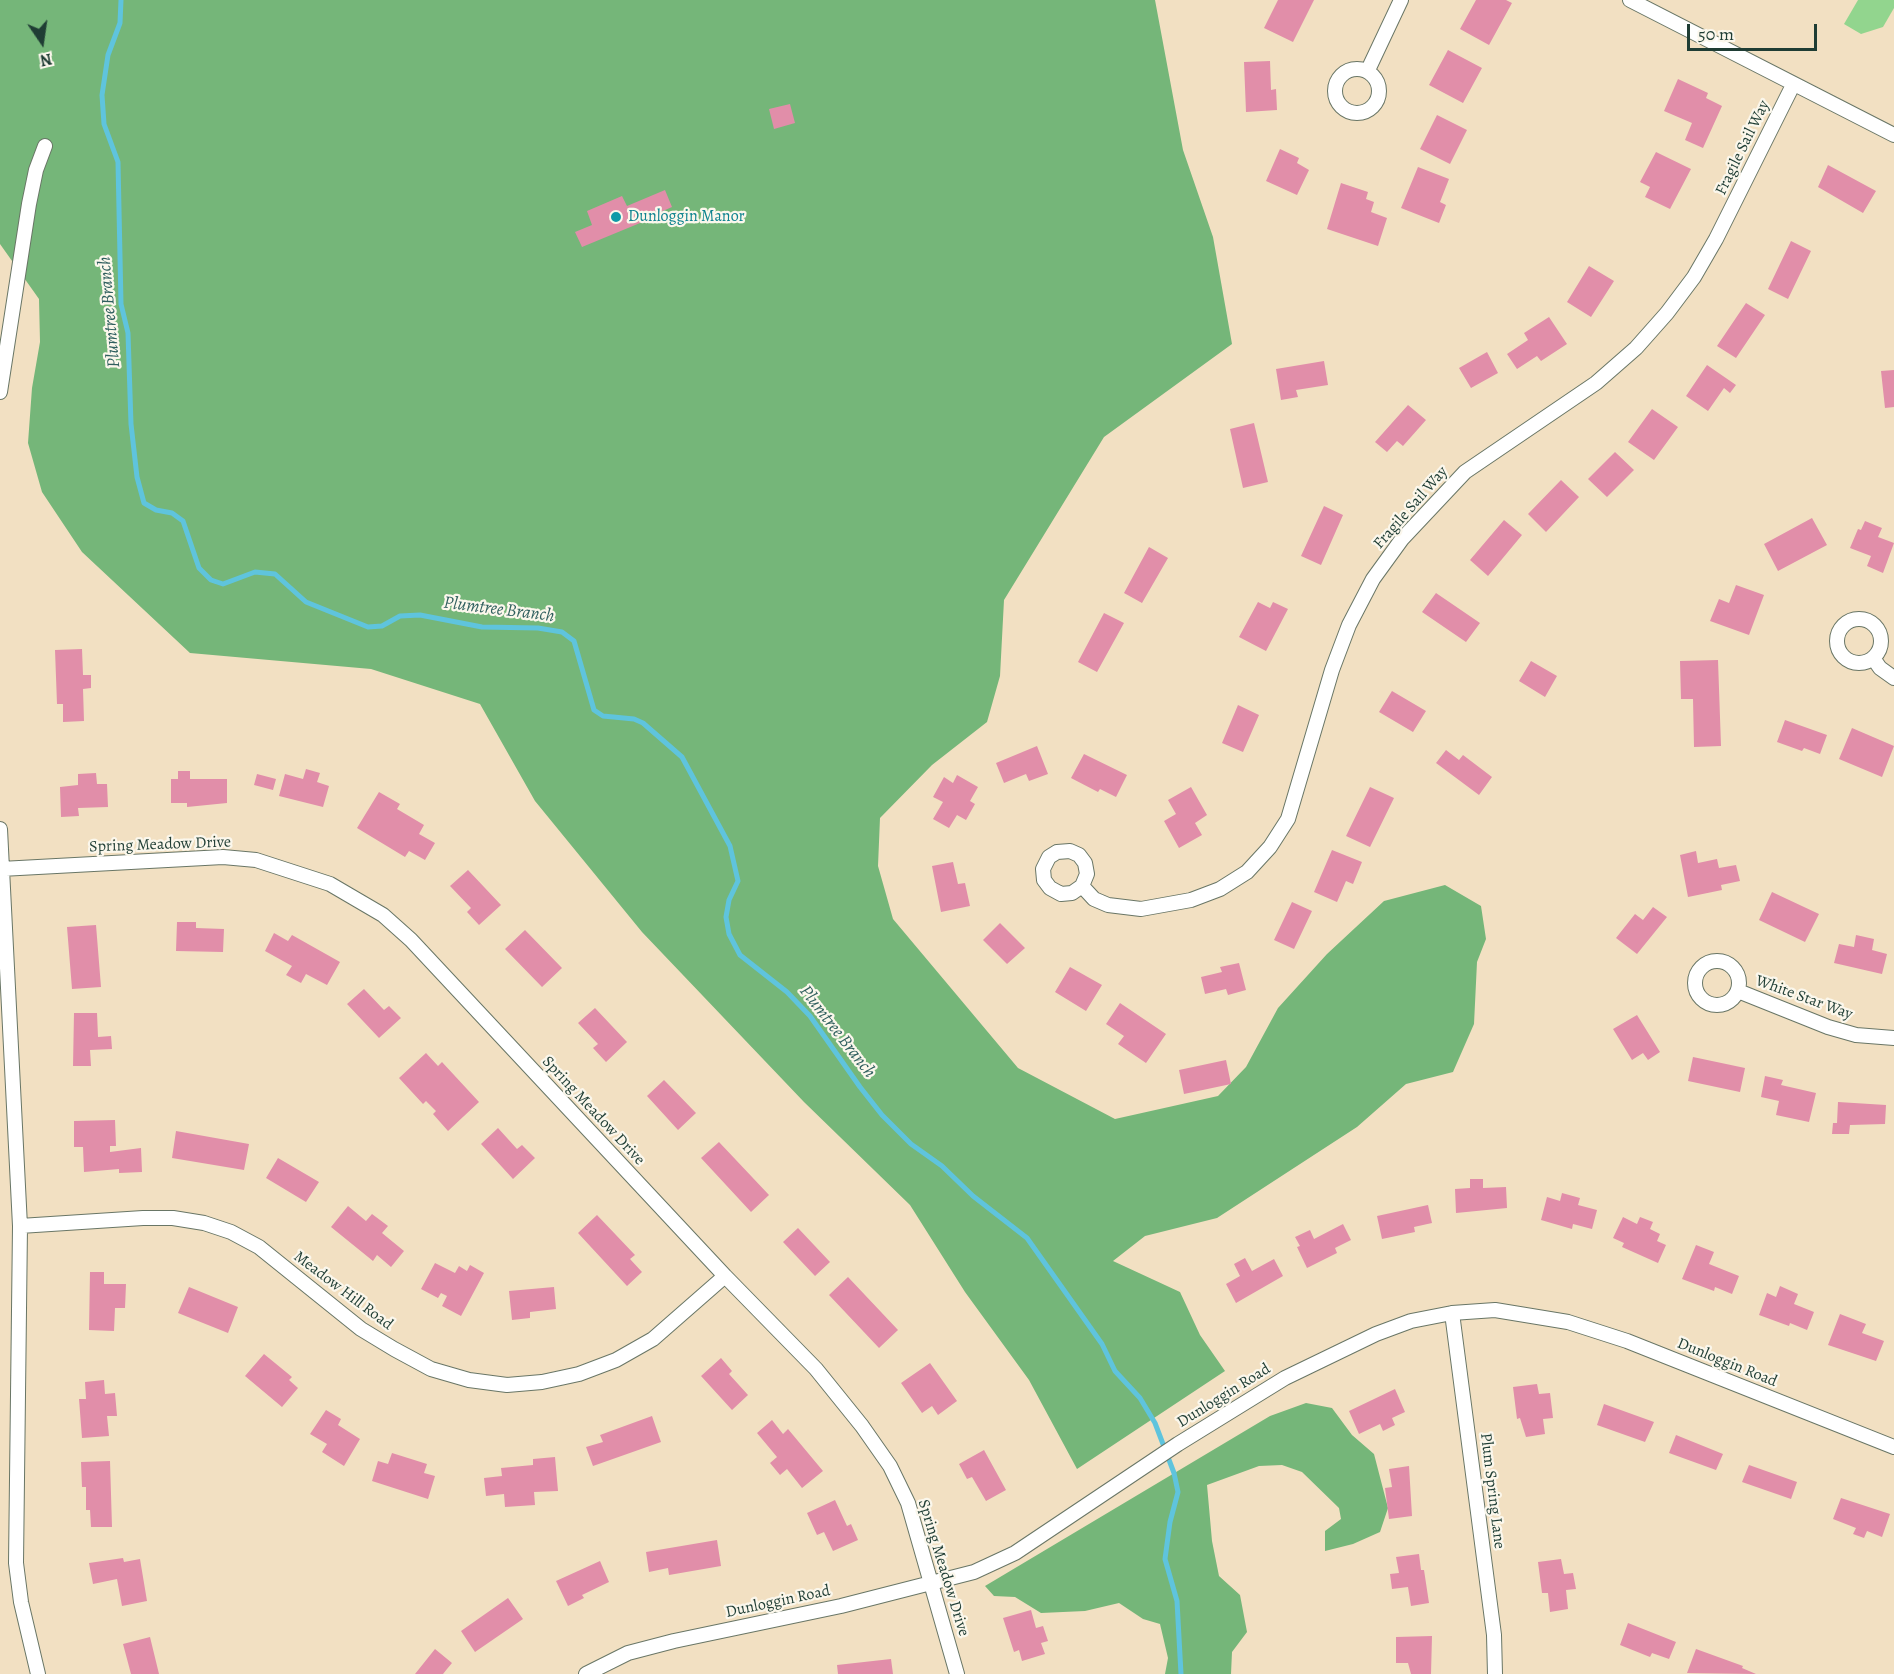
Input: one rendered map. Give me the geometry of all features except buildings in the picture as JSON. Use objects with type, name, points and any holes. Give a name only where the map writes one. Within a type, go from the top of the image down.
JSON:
[{"type":"street","points":[[1368,70],[1401,0]]},
{"type":"street","points":[[1632,0],[1793,85],[1894,135]]},
{"type":"street","name":"Fragile Sail Way","points":[[1082,886],[1094,898],[1108,905],[1142,909],[1168,906],[1220,889],[1247,872],[1270,847],[1288,819],[1332,670],[1349,625],[1373,579],[1402,539],[1465,471],[1596,382],[1636,348],[1667,313],[1694,277],[1716,239],[1793,85]]},
{"type":"street","points":[[0,392],[29,204],[36,170],[45,146]]},
{"type":"street","points":[[1873,658],[1880,668],[1894,678]]},
{"type":"street","points":[[0,829],[20,1226],[16,1563],[21,1602],[38,1674]]},
{"type":"street","name":"Spring Meadow Drive","points":[[1,869],[223,857],[258,861],[294,870],[356,897],[383,915],[411,940],[725,1276],[824,1378],[890,1466],[908,1503],[957,1674]]},
{"type":"street","name":"White Star Way","points":[[1738,991],[1856,1035],[1894,1038]]},
{"type":"street","name":"Meadow Hill Road","points":[[20,1226],[143,1218],[173,1218],[204,1223],[231,1232],[259,1247],[362,1329],[431,1369],[469,1380],[507,1385],[542,1382],[579,1374],[616,1360],[653,1339],[725,1276]]},
{"type":"street","name":"Dunloggin Road","points":[[586,1674],[628,1653],[840,1606],[974,1572],[1015,1553],[1178,1444],[1285,1378],[1342,1348],[1411,1321],[1452,1313],[1495,1310],[1568,1322],[1627,1341],[1894,1447]]},
{"type":"street","name":"Plum Spring Lane","points":[[1452,1313],[1494,1635],[1495,1674]]},
{"type":"green space","points":[[0,0],[1155,0],[1183,150],[1213,237],[1232,344],[1104,437],[1004,600],[1000,676],[987,722],[932,765],[880,818],[878,866],[893,919],[1018,1068],[1115,1119],[1218,1096],[1246,1067],[1278,1008],[1327,954],[1384,901],[1445,885],[1481,906],[1486,939],[1477,962],[1474,1024],[1453,1072],[1406,1084],[1357,1127],[1217,1218],[1145,1236],[1113,1261],[1180,1292],[1200,1335],[1225,1371],[1077,1469],[1029,1380],[965,1292],[910,1205],[804,1102],[642,932],[535,801],[480,704],[371,669],[190,653],[82,552],[42,492],[28,443],[32,388],[40,342],[39,299],[0,244]]},
{"type":"green space","points":[[1858,0],[1894,0],[1894,8],[1883,27],[1861,34],[1844,24]]},
{"type":"green space","points":[[1306,1403],[1332,1408],[1352,1435],[1374,1454],[1388,1508],[1380,1532],[1353,1544],[1325,1551],[1325,1531],[1341,1519],[1339,1508],[1302,1472],[1282,1465],[1259,1466],[1207,1485],[1212,1541],[1219,1576],[1240,1595],[1247,1632],[1232,1652],[1231,1674],[1165,1674],[1168,1658],[1160,1624],[1143,1619],[1119,1603],[1085,1611],[1041,1613],[1015,1597],[994,1596],[985,1586],[1270,1416]]},
{"type":"waterway","name":"Plumtree Branch","points":[[121,0],[120,23],[108,55],[102,95],[104,124],[118,162],[121,304],[128,333],[131,424],[137,477],[144,503],[156,510],[172,513],[183,521],[199,568],[211,580],[223,584],[255,572],[275,574],[306,602],[368,627],[382,626],[400,616],[420,615],[482,627],[538,628],[562,632],[574,641],[594,710],[603,716],[634,719],[643,723],[682,757],[730,846],[738,881],[729,900],[726,917],[729,934],[740,955],[787,992],[810,1016],[882,1115],[911,1144],[942,1166],[973,1196],[1027,1238],[1102,1344],[1115,1371],[1140,1398],[1155,1423],[1174,1473],[1178,1492],[1170,1522],[1165,1559],[1177,1601],[1181,1674]]},
{"type":"place","name":"Dunloggin Manor","points":[[616,217]]}]
